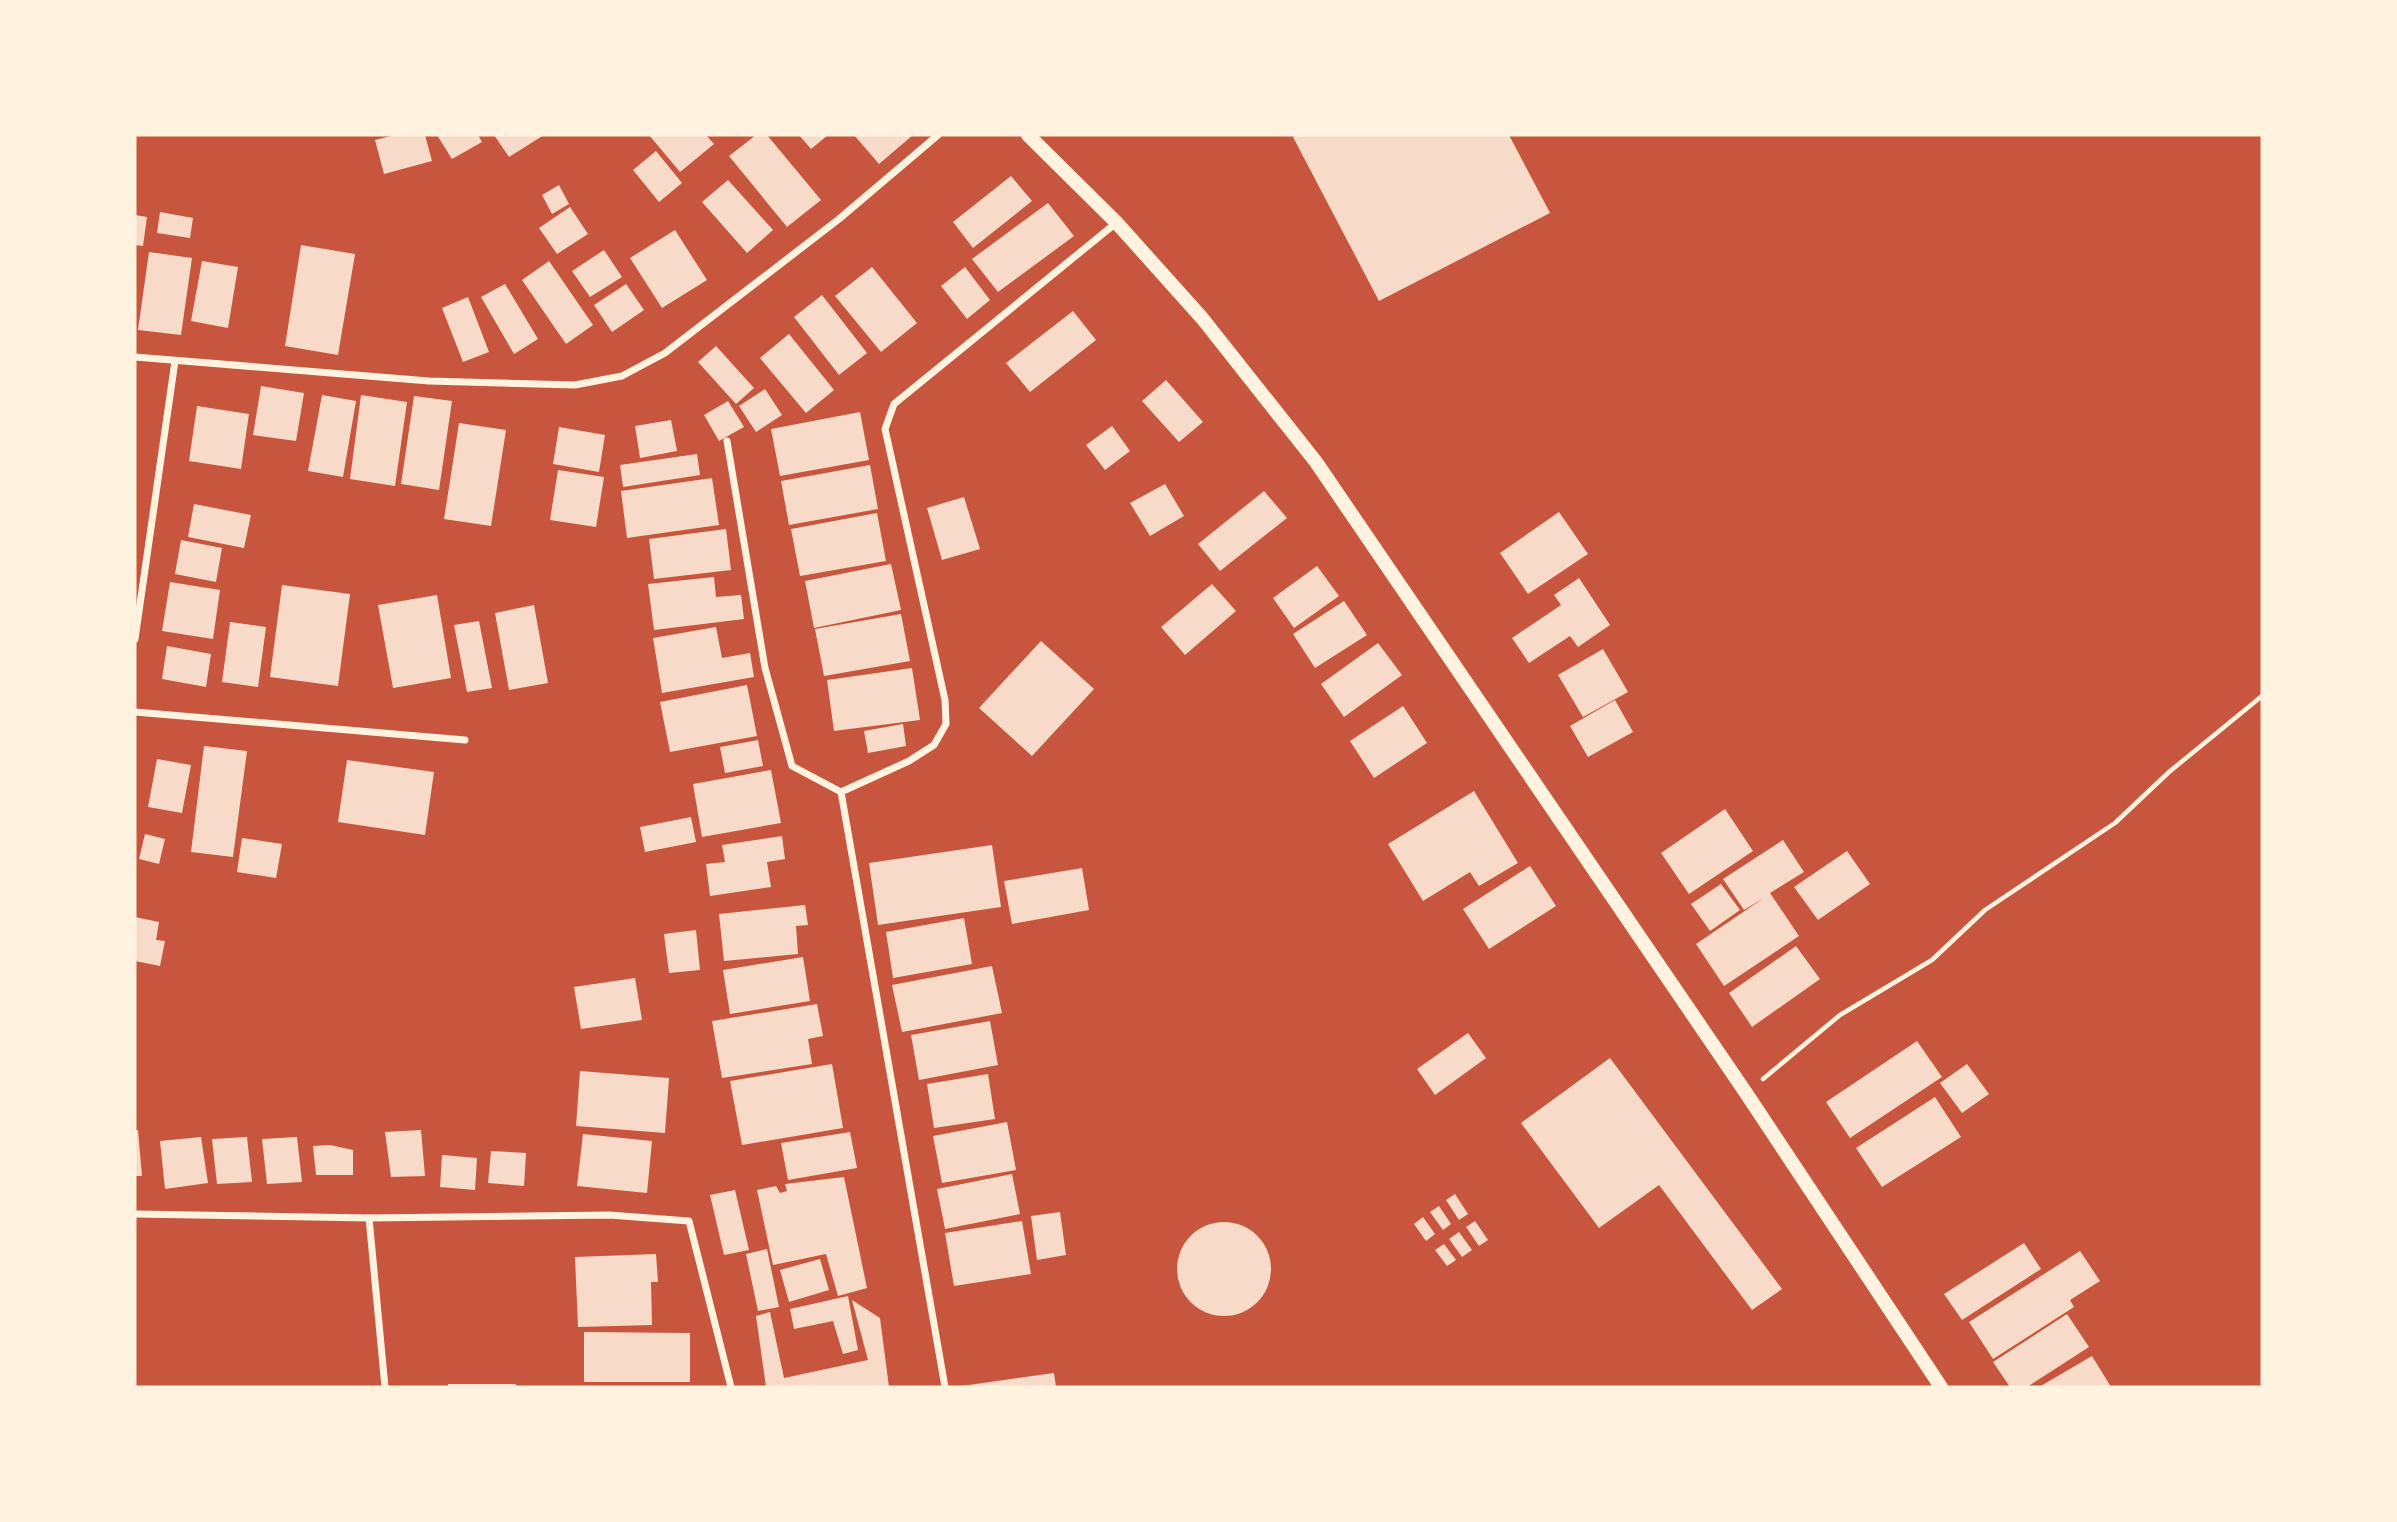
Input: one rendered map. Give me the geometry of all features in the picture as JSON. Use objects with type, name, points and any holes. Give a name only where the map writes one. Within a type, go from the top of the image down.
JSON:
[{"type":"main road","points":[[1028,135],[1116,222],[1202,318],[1316,462],[1746,1093],[1941,1387]]},
{"type":"street","points":[[135,358],[429,381],[575,385],[622,376],[665,353],[839,219],[938,135]]},
{"type":"street","points":[[841,792],[909,761],[934,746],[946,724],[945,700],[885,429],[894,404],[1116,222]]},
{"type":"street","points":[[135,639],[175,361]]},
{"type":"street","points":[[727,441],[765,668],[792,766],[841,792]]},
{"type":"street","points":[[135,712],[465,740]]},
{"type":"street","points":[[841,792],[945,1387]]},
{"type":"street","points":[[135,1214],[369,1218],[609,1215],[689,1221],[731,1387]]},
{"type":"street","points":[[369,1218],[384,1387]]},
{"type":"path","points":[[1746,1093],[1840,1015],[1932,960],[1985,910],[2115,823],[2169,772],[2262,696]]},
{"type":"building","points":[[395,135],[425,135],[432,161],[384,174],[375,140]]},
{"type":"building","points":[[437,135],[478,135],[482,142],[452,159]]},
{"type":"building","points":[[494,135],[544,135],[509,157]]},
{"type":"building","points":[[649,135],[706,135],[714,144],[680,172]]},
{"type":"building","points":[[756,135],[767,135],[821,200],[787,227],[729,156]]},
{"type":"building","points":[[799,135],[828,135],[811,149]]},
{"type":"building","points":[[854,135],[913,135],[879,164]]},
{"type":"building","points":[[1509,135],[1550,213],[1379,301],[1293,137]]},
{"type":"building","points":[[656,151],[682,183],[659,202],[633,170]]},
{"type":"building","points":[[1011,176],[1032,201],[973,248],[953,222]]},
{"type":"building","points":[[728,180],[773,230],[747,253],[702,202]]},
{"type":"building","points":[[559,185],[569,204],[552,214],[542,195]]},
{"type":"building","points":[[1048,203],[1074,236],[998,292],[972,259]]},
{"type":"building","points":[[570,207],[588,234],[557,254],[539,228]]},
{"type":"building","points":[[160,212],[193,218],[190,238],[157,233]]},
{"type":"building","points":[[135,215],[147,217],[143,246],[135,245]]},
{"type":"building","points":[[675,230],[707,280],[662,308],[630,258]]},
{"type":"building","points":[[301,245],[355,254],[338,355],[285,346]]},
{"type":"building","points":[[604,250],[622,277],[590,297],[572,271]]},
{"type":"building","points":[[149,252],[192,258],[181,335],[138,330]]},
{"type":"building","points":[[202,261],[238,267],[228,328],[191,321]]},
{"type":"building","points":[[549,261],[593,325],[566,344],[522,280]]},
{"type":"building","points":[[872,267],[917,323],[881,352],[835,296]]},
{"type":"building","points":[[965,267],[990,300],[967,319],[941,286]]},
{"type":"building","points":[[505,284],[538,339],[514,354],[481,297]]},
{"type":"building","points":[[626,284],[644,310],[612,332],[594,305]]},
{"type":"building","points":[[822,295],[867,353],[839,375],[794,317]]},
{"type":"building","points":[[468,297],[489,352],[463,362],[442,308]]},
{"type":"building","points":[[1073,311],[1096,340],[1030,392],[1006,363]]},
{"type":"building","points":[[789,334],[834,390],[806,413],[760,358]]},
{"type":"building","points":[[716,346],[754,388],[736,404],[698,362]]},
{"type":"building","points":[[1166,380],[1203,422],[1179,442],[1142,401]]},
{"type":"building","points":[[261,386],[304,393],[296,441],[253,435]]},
{"type":"building","points":[[765,389],[782,415],[756,432],[739,406]]},
{"type":"building","points":[[322,395],[356,401],[343,477],[308,471]]},
{"type":"building","points":[[361,395],[407,402],[395,486],[350,479]]},
{"type":"building","points":[[414,396],[452,401],[439,490],[401,484]]},
{"type":"building","points":[[728,401],[744,427],[719,441],[704,415]]},
{"type":"building","points":[[197,406],[249,414],[241,469],[189,461]]},
{"type":"building","points":[[860,412],[869,460],[780,476],[771,429]]},
{"type":"building","points":[[671,420],[677,451],[640,458],[635,426]]},
{"type":"building","points":[[459,423],[506,430],[491,526],[444,519]]},
{"type":"building","points":[[1112,426],[1130,451],[1105,470],[1086,445]]},
{"type":"building","points":[[559,427],[605,435],[599,472],[553,464]]},
{"type":"building","points":[[697,454],[700,475],[623,487],[620,465]]},
{"type":"building","points":[[870,465],[878,509],[789,525],[781,481]]},
{"type":"building","points":[[558,470],[604,477],[596,527],[550,520]]},
{"type":"building","points":[[712,478],[719,525],[627,538],[621,491]]},
{"type":"building","points":[[1165,484],[1184,516],[1150,536],[1130,503]]},
{"type":"building","points":[[1264,491],[1287,518],[1220,571],[1198,544]]},
{"type":"building","points":[[964,497],[980,549],[942,560],[927,508]]},
{"type":"building","points":[[194,504],[251,515],[244,548],[188,537]]},
{"type":"building","points":[[1559,512],[1588,554],[1528,594],[1500,553]]},
{"type":"building","points":[[877,513],[886,561],[800,576],[791,529]]},
{"type":"building","points":[[726,529],[731,570],[654,579],[649,539]]},
{"type":"building","points":[[181,540],[222,548],[216,582],[175,574]]},
{"type":"building","points":[[891,564],[901,610],[814,628],[805,581]]},
{"type":"building","points":[[1317,566],[1339,596],[1294,628],[1273,598]]},
{"type":"building","points":[[714,577],[716,597],[741,595],[744,619],[654,630],[648,584]]},
{"type":"building","points":[[1579,578],[1610,625],[1578,647],[1570,636],[1529,663],[1512,638],[1561,605],[1554,595]]},
{"type":"building","points":[[170,582],[220,590],[213,639],[162,631]]},
{"type":"building","points":[[1212,584],[1236,611],[1185,655],[1161,627]]},
{"type":"building","points":[[282,585],[350,594],[338,686],[270,677]]},
{"type":"building","points":[[437,595],[451,678],[393,688],[378,605]]},
{"type":"building","points":[[1344,601],[1367,635],[1315,668],[1293,634]]},
{"type":"building","points":[[534,605],[548,683],[509,690],[495,613]]},
{"type":"building","points":[[901,614],[910,661],[824,676],[815,629]]},
{"type":"building","points":[[479,621],[492,688],[467,692],[454,625]]},
{"type":"building","points":[[230,622],[266,627],[258,687],[222,682]]},
{"type":"building","points":[[716,627],[722,658],[750,653],[754,677],[662,693],[653,638]]},
{"type":"building","points":[[1041,641],[1094,689],[1032,756],[979,708]]},
{"type":"building","points":[[1378,643],[1402,675],[1344,717],[1321,684]]},
{"type":"building","points":[[167,646],[211,654],[206,687],[162,679]]},
{"type":"building","points":[[1603,649],[1628,692],[1583,717],[1558,675]]},
{"type":"building","points":[[912,668],[920,720],[834,731],[827,680]]},
{"type":"building","points":[[747,685],[757,736],[670,752],[660,702]]},
{"type":"building","points":[[1615,700],[1633,732],[1588,757],[1570,726]]},
{"type":"building","points":[[1403,706],[1427,743],[1374,778],[1350,741]]},
{"type":"building","points":[[903,724],[906,746],[868,753],[864,731]]},
{"type":"building","points":[[758,740],[763,766],[725,773],[720,747]]},
{"type":"building","points":[[204,746],[247,751],[233,857],[191,852]]},
{"type":"building","points":[[157,759],[191,765],[182,813],[148,807]]},
{"type":"building","points":[[347,760],[434,772],[425,835],[338,822]]},
{"type":"building","points":[[771,770],[781,823],[702,837],[693,784]]},
{"type":"building","points":[[1474,791],[1518,863],[1479,886],[1470,872],[1423,901],[1388,844]]},
{"type":"building","points":[[1725,809],[1753,851],[1689,894],[1661,853]]},
{"type":"building","points":[[691,817],[696,842],[645,852],[640,827]]},
{"type":"building","points":[[145,834],[165,839],[159,864],[139,859]]},
{"type":"building","points":[[782,836],[785,859],[767,862],[771,887],[710,896],[706,864],[725,862],[722,845]]},
{"type":"building","points":[[242,838],[282,844],[276,878],[237,872]]},
{"type":"building","points":[[1783,840],[1804,872],[1770,893],[1799,936],[1724,986],[1696,944],[1764,898],[1744,910],[1723,879]]},
{"type":"building","points":[[992,845],[1001,907],[878,925],[869,863]]},
{"type":"building","points":[[1847,851],[1870,884],[1818,920],[1794,887]]},
{"type":"building","points":[[1530,866],[1556,906],[1489,949],[1463,909]]},
{"type":"building","points":[[1082,868],[1089,910],[1012,924],[1004,881]]},
{"type":"building","points":[[1721,884],[1740,910],[1710,931],[1691,904]]},
{"type":"building","points":[[805,905],[808,925],[796,926],[798,954],[724,961],[719,914]]},
{"type":"building","points":[[135,917],[159,922],[156,940],[165,941],[160,966],[135,961]]},
{"type":"building","points":[[964,918],[972,964],[893,978],[886,932]]},
{"type":"building","points":[[696,930],[700,970],[669,973],[664,934]]},
{"type":"building","points":[[1796,946],[1820,979],[1752,1027],[1729,993]]},
{"type":"building","points":[[803,957],[810,1001],[730,1014],[723,970]]},
{"type":"building","points":[[992,966],[1002,1013],[902,1032],[892,985]]},
{"type":"building","points":[[635,978],[642,1020],[581,1029],[574,987]]},
{"type":"building","points":[[817,1004],[823,1036],[808,1039],[812,1064],[722,1078],[712,1021]]},
{"type":"building","points":[[990,1021],[998,1065],[919,1080],[911,1035]]},
{"type":"building","points":[[1468,1033],[1486,1058],[1435,1095],[1417,1069]]},
{"type":"building","points":[[1917,1041],[1942,1077],[1850,1138],[1826,1102]]},
{"type":"building","points":[[1610,1058],[1782,1289],[1752,1310],[1659,1185],[1599,1228],[1521,1123]]},
{"type":"building","points":[[832,1064],[843,1128],[742,1145],[730,1081]]},
{"type":"building","points":[[1967,1064],[1989,1094],[1962,1113],[1940,1083]]},
{"type":"building","points":[[580,1071],[669,1078],[665,1133],[576,1126]]},
{"type":"building","points":[[988,1074],[995,1119],[934,1128],[927,1084]]},
{"type":"building","points":[[1935,1097],[1961,1137],[1882,1187],[1856,1148]]},
{"type":"building","points":[[1007,1122],[1016,1170],[942,1183],[933,1136]]},
{"type":"building","points":[[138,1130],[142,1176],[135,1176],[135,1131]]},
{"type":"building","points":[[421,1130],[425,1176],[391,1177],[385,1132]]},
{"type":"building","points":[[850,1132],[857,1168],[788,1180],[781,1143]]},
{"type":"building","points":[[583,1134],[652,1141],[647,1193],[577,1186]]},
{"type":"building","points":[[201,1137],[208,1183],[165,1189],[160,1141]]},
{"type":"building","points":[[247,1137],[252,1182],[217,1184],[212,1139]]},
{"type":"building","points":[[297,1137],[302,1182],[267,1184],[262,1139]]},
{"type":"building","points":[[330,1145],[353,1150],[353,1175],[316,1175],[313,1146]]},
{"type":"building","points":[[491,1151],[526,1153],[524,1186],[488,1183]]},
{"type":"building","points":[[442,1155],[477,1158],[475,1190],[440,1187]]},
{"type":"building","points":[[1012,1174],[1020,1214],[945,1229],[937,1189]]},
{"type":"building","points":[[844,1177],[867,1288],[838,1296],[826,1254],[773,1265],[757,1190],[776,1186],[780,1193],[787,1191],[785,1184]]},
{"type":"building","points":[[735,1190],[749,1250],[724,1255],[710,1195]]},
{"type":"building","points":[[1455,1194],[1468,1214],[1459,1220],[1446,1200]]},
{"type":"building","points":[[1439,1206],[1451,1224],[1443,1230],[1430,1212]]},
{"type":"building","points":[[1060,1212],[1066,1255],[1037,1260],[1031,1216]]},
{"type":"building","points":[[1423,1217],[1435,1234],[1426,1241],[1414,1224]]},
{"type":"building","points":[[1022,1221],[1031,1274],[954,1286],[945,1233]]},
{"type":"building","points":[[1475,1221],[1488,1240],[1479,1246],[1466,1227]]},
{"type":"building","points":[[1224,1222],[1242,1225],[1257,1236],[1268,1251],[1271,1269],[1268,1287],[1257,1302],[1242,1313],[1224,1316],[1206,1313],[1191,1302],[1180,1287],[1177,1269],[1180,1251],[1191,1236],[1206,1225]]},
{"type":"building","points":[[1459,1232],[1472,1250],[1462,1257],[1449,1239]]},
{"type":"building","points":[[2024,1243],[2041,1269],[1962,1320],[1944,1294]]},
{"type":"building","points":[[1444,1244],[1456,1260],[1447,1266],[1435,1250]]},
{"type":"building","points":[[767,1249],[779,1307],[758,1311],[746,1254]]},
{"type":"building","points":[[2080,1251],[2100,1281],[2070,1300],[2074,1307],[1993,1359],[1969,1322]]},
{"type":"building","points":[[656,1254],[658,1282],[651,1282],[652,1325],[578,1327],[575,1257]]},
{"type":"building","points":[[820,1259],[829,1290],[789,1302],[780,1270]]},
{"type":"building","points":[[848,1296],[858,1350],[843,1354],[833,1321],[794,1329],[790,1309]]},
{"type":"building","points":[[852,1300],[880,1318],[889,1387],[766,1387],[756,1316],[770,1312],[784,1378],[868,1360]]},
{"type":"building","points":[[2067,1314],[2089,1347],[2027,1387],[2010,1387],[1993,1362]]},
{"type":"building","points":[[584,1332],[690,1333],[690,1382],[584,1382]]},
{"type":"building","points":[[2092,1356],[2111,1387],[2039,1387]]},
{"type":"building","points":[[1054,1373],[1056,1387],[962,1387],[962,1386]]},
{"type":"building","points":[[448,1384],[516,1384],[516,1387],[448,1387]]}]
